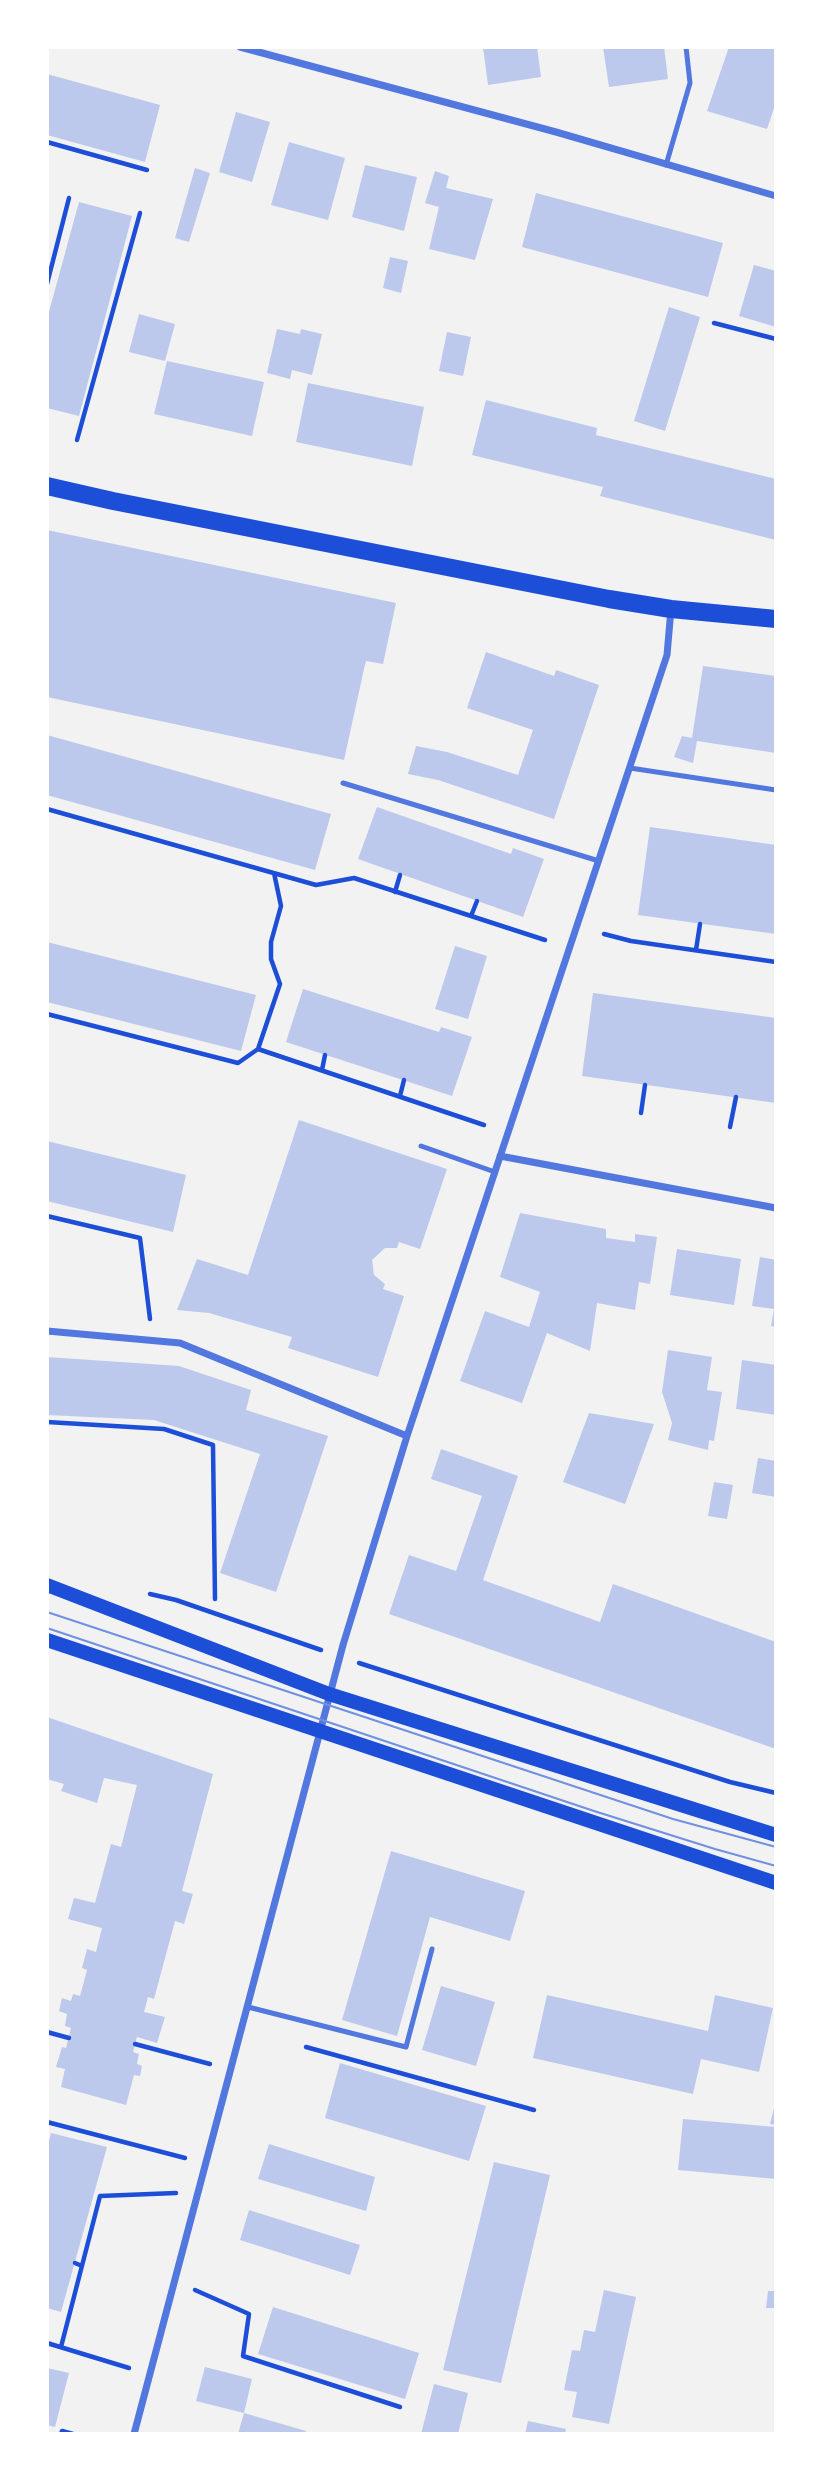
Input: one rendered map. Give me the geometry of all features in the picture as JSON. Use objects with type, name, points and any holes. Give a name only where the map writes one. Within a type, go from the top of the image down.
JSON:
[{"type":"main road","points":[[47,486],[569,591],[671,609],[776,619]]},
{"type":"main road","points":[[47,1585],[329,1694],[776,1835]]},
{"type":"main road","points":[[47,1640],[776,1883]]},
{"type":"street","points":[[240,47],[556,132],[776,196]]},
{"type":"street","points":[[134,2434],[339,1657],[407,1436],[667,655],[671,609]]},
{"type":"street","points":[[500,1156],[776,1208]]},
{"type":"street","points":[[47,1331],[180,1343],[407,1436]]},
{"type":"lane","points":[[666,165],[690,83],[686,47]]},
{"type":"lane","points":[[630,768],[776,790]]},
{"type":"lane","points":[[343,783],[599,861]]},
{"type":"lane","points":[[421,1146],[495,1172]]},
{"type":"lane","points":[[247,2007],[406,2048],[432,1950]]},
{"type":"path","points":[[47,142],[147,170]]},
{"type":"path","points":[[47,284],[69,198]]},
{"type":"path","points":[[77,440],[140,213]]},
{"type":"path","points":[[714,323],[776,339]]},
{"type":"path","points":[[47,809],[316,885],[354,878],[545,940]]},
{"type":"path","points":[[47,1014],[238,1063],[258,1049],[280,984],[271,959],[271,942],[281,905],[274,873]]},
{"type":"path","points":[[395,891],[400,874]]},
{"type":"path","points":[[471,916],[477,901]]},
{"type":"path","points":[[696,950],[700,924]]},
{"type":"path","points":[[604,934],[640,942],[776,962]]},
{"type":"path","points":[[258,1049],[484,1125]]},
{"type":"path","points":[[321,1070],[325,1055]]},
{"type":"path","points":[[400,1097],[404,1080]]},
{"type":"path","points":[[641,1113],[645,1085]]},
{"type":"path","points":[[730,1126],[736,1097]]},
{"type":"path","points":[[47,1216],[140,1238],[153,1341]]},
{"type":"path","points":[[47,1422],[163,1429],[214,1445],[215,1599]]},
{"type":"path","points":[[142,1593],[176,1600],[339,1657],[717,1778],[776,1793]]},
{"type":"path","points":[[47,2032],[69,2038]]},
{"type":"path","points":[[293,2043],[534,2110]]},
{"type":"path","points":[[135,2044],[231,2070]]},
{"type":"path","points":[[47,2122],[206,2163]]},
{"type":"path","points":[[61,2347],[97,2195],[198,2192]]},
{"type":"path","points":[[75,2263],[82,2266]]},
{"type":"path","points":[[175,2281],[249,2314],[243,2356],[400,2407]]},
{"type":"path","points":[[47,2343],[150,2374]]},
{"type":"path","points":[[61,2434],[62,2431],[73,2434]]},
{"type":"building","points":[[483,47],[537,47],[541,77],[488,85]]},
{"type":"building","points":[[603,47],[664,47],[668,79],[609,87]]},
{"type":"building","points":[[729,47],[776,47],[776,102],[767,129],[707,111]]},
{"type":"building","points":[[47,74],[160,105],[145,162],[47,135]]},
{"type":"building","points":[[236,112],[270,122],[252,182],[219,172]]},
{"type":"building","points":[[289,142],[345,158],[328,220],[271,205]]},
{"type":"building","points":[[365,165],[417,177],[404,231],[352,217]]},
{"type":"building","points":[[195,168],[210,173],[189,242],[175,238]]},
{"type":"building","points":[[435,171],[449,176],[446,188],[493,199],[475,260],[429,249],[439,207],[425,203]]},
{"type":"building","points":[[536,193],[723,243],[708,297],[522,247]]},
{"type":"building","points":[[79,202],[132,216],[79,416],[47,408],[47,319]]},
{"type":"building","points":[[390,257],[408,261],[401,293],[383,288]]},
{"type":"building","points":[[754,265],[776,271],[776,327],[739,316]]},
{"type":"building","points":[[669,307],[700,317],[665,431],[634,421]]},
{"type":"building","points":[[139,314],[175,324],[165,361],[129,352]]},
{"type":"building","points":[[277,329],[300,334],[301,329],[322,334],[312,375],[292,370],[290,379],[267,373]]},
{"type":"building","points":[[447,332],[471,337],[463,376],[439,371]]},
{"type":"building","points":[[167,361],[264,382],[252,436],[154,414]]},
{"type":"building","points":[[308,383],[424,407],[412,466],[296,442]]},
{"type":"building","points":[[486,400],[597,428],[596,435],[776,479],[776,540],[600,496],[603,487],[472,455]]},
{"type":"building","points":[[47,530],[396,603],[383,664],[366,661],[344,760],[47,697]]},
{"type":"building","points":[[486,652],[554,676],[556,670],[599,685],[554,819],[438,780],[408,774],[416,746],[447,752],[518,775],[533,730],[467,708]]},
{"type":"building","points":[[703,666],[776,676],[776,753],[697,741],[693,763],[674,757],[682,736],[692,738]]},
{"type":"building","points":[[47,735],[331,814],[315,870],[47,795]]},
{"type":"building","points":[[377,807],[511,854],[513,848],[544,859],[523,917],[358,859]]},
{"type":"building","points":[[650,827],[776,845],[776,934],[638,915]]},
{"type":"building","points":[[47,942],[256,995],[241,1051],[47,1002]]},
{"type":"building","points":[[455,946],[487,956],[468,1019],[435,1009]]},
{"type":"building","points":[[303,989],[439,1032],[441,1027],[472,1037],[452,1096],[286,1042]]},
{"type":"building","points":[[593,993],[776,1018],[776,1103],[582,1076]]},
{"type":"building","points":[[299,1120],[447,1169],[420,1249],[399,1242],[397,1248],[385,1248],[372,1260],[374,1275],[385,1284],[383,1289],[404,1296],[378,1377],[288,1348],[292,1337],[209,1313],[177,1310],[197,1259],[248,1275]]},
{"type":"building","points":[[47,1141],[186,1175],[173,1232],[47,1201]]},
{"type":"building","points":[[520,1213],[606,1229],[606,1238],[635,1242],[635,1234],[657,1237],[650,1284],[639,1282],[635,1310],[597,1303],[590,1351],[547,1333],[522,1403],[460,1381],[485,1311],[529,1327],[540,1292],[500,1277]]},
{"type":"building","points":[[677,1249],[741,1259],[734,1305],[670,1295]]},
{"type":"building","points":[[760,1257],[776,1260],[776,1327],[771,1326],[774,1309],[752,1306]]},
{"type":"building","points":[[668,1350],[712,1357],[707,1390],[722,1392],[714,1441],[709,1440],[708,1450],[668,1440],[672,1423],[662,1392]]},
{"type":"building","points":[[47,1357],[179,1366],[251,1390],[246,1410],[328,1436],[276,1592],[220,1573],[260,1454],[154,1420],[47,1415]]},
{"type":"building","points":[[742,1360],[776,1365],[776,1415],[736,1409]]},
{"type":"building","points":[[589,1413],[654,1424],[625,1504],[563,1482]]},
{"type":"building","points":[[441,1449],[518,1476],[483,1580],[600,1622],[613,1584],[776,1642],[776,1749],[389,1614],[409,1555],[456,1571],[482,1496],[431,1479]]},
{"type":"building","points":[[758,1458],[776,1461],[776,1497],[752,1493]]},
{"type":"building","points":[[714,1482],[733,1485],[727,1519],[708,1516]]},
{"type":"building","points":[[47,1717],[213,1774],[182,1891],[193,1894],[184,1924],[175,1921],[154,1999],[148,1997],[144,2012],[165,2017],[157,2043],[137,2037],[133,2052],[139,2054],[137,2064],[142,2066],[140,2076],[134,2075],[126,2105],[61,2087],[65,2069],[56,2067],[62,2047],[66,2048],[71,2028],[65,2026],[67,2014],[59,2011],[62,1998],[71,2001],[73,1994],[80,1996],[87,1970],[82,1968],[87,1949],[96,1952],[102,1928],[68,1919],[74,1898],[95,1903],[111,1844],[121,1847],[137,1785],[104,1778],[97,1803],[61,1791],[64,1784],[47,1779]]},
{"type":"building","points":[[391,1851],[525,1891],[510,1941],[430,1917],[397,2036],[342,2020]]},
{"type":"building","points":[[441,1986],[495,2002],[476,2066],[422,2050]]},
{"type":"building","points":[[547,1995],[708,2031],[715,1995],[773,2008],[759,2072],[701,2059],[693,2094],[533,2058]]},
{"type":"building","points":[[340,2063],[486,2106],[469,2161],[325,2118]]},
{"type":"building","points":[[776,2104],[776,2125],[770,2124]]},
{"type":"building","points":[[683,2119],[776,2127],[776,2179],[678,2170]]},
{"type":"building","points":[[51,2133],[107,2147],[61,2312],[47,2308],[47,2148]]},
{"type":"building","points":[[269,2144],[375,2177],[366,2211],[258,2179]]},
{"type":"building","points":[[494,2162],[550,2175],[501,2383],[443,2370]]},
{"type":"building","points":[[249,2210],[360,2245],[350,2275],[240,2240]]},
{"type":"building","points":[[604,2290],[636,2297],[609,2424],[572,2417],[577,2392],[564,2390],[572,2350],[580,2351],[584,2330],[595,2332]]},
{"type":"building","points":[[768,2291],[776,2291],[776,2308],[766,2308]]},
{"type":"building","points":[[273,2307],[419,2353],[405,2399],[258,2354]]},
{"type":"building","points":[[205,2367],[252,2379],[244,2413],[196,2401]]},
{"type":"building","points":[[47,2368],[69,2373],[55,2427],[47,2425]]},
{"type":"building","points":[[434,2384],[468,2393],[458,2434],[421,2434]]},
{"type":"building","points":[[244,2413],[306,2431],[306,2434],[238,2434]]},
{"type":"building","points":[[528,2421],[566,2429],[565,2434],[525,2434]]},
{"type":"tram line","points":[[47,1612],[673,1819],[776,1847]]},
{"type":"tram line","points":[[47,1628],[594,1811],[776,1866]]}]
